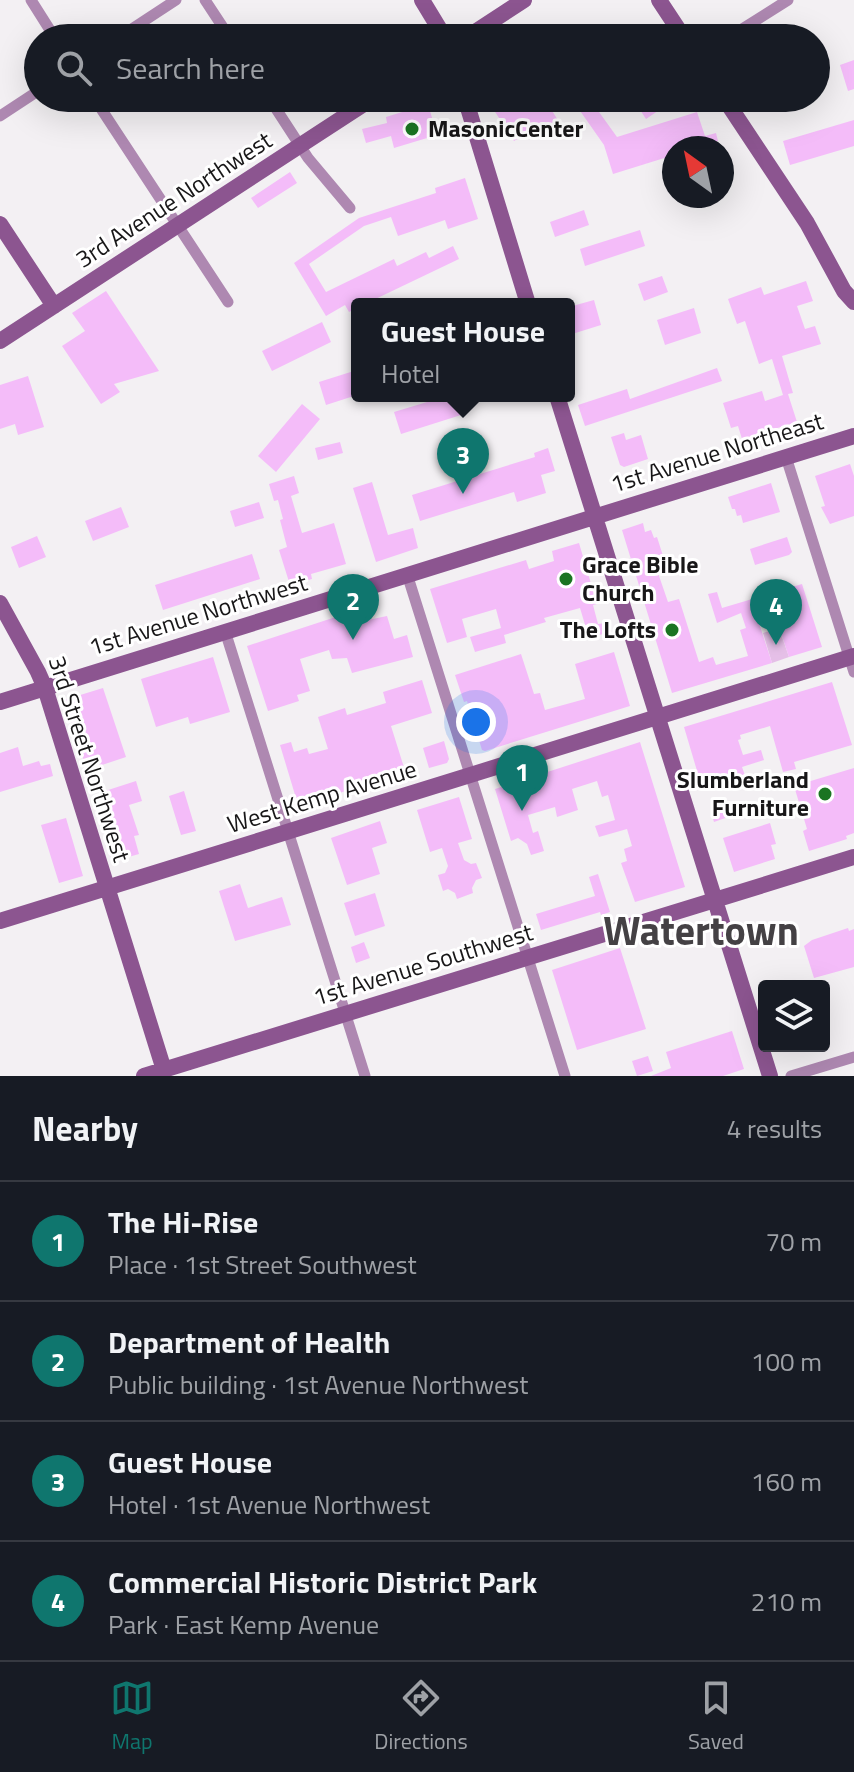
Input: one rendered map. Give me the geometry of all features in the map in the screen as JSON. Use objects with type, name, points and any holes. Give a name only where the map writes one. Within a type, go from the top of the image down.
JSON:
[{"type":"street","points":[[31,0],[46,24]]},
{"type":"street","points":[[139,24],[176,0]]},
{"type":"street","points":[[205,0],[221,24]]},
{"type":"street","points":[[422,0],[437,24]]},
{"type":"street","points":[[487,24],[524,0]]},
{"type":"street","points":[[659,0],[675,24]]},
{"type":"street","points":[[750,24],[788,0]]},
{"type":"street","points":[[0,116],[24,100]]},
{"type":"street","points":[[103,112],[228,302]]},
{"type":"street","points":[[278,112],[300,146],[350,208]]},
{"type":"street","name":"3rd Avenue Northwest","points":[[0,341],[352,112]]},
{"type":"street","points":[[469,112],[526,298]]},
{"type":"street","points":[[733,112],[807,223],[844,291],[854,302]]},
{"type":"street","points":[[0,224],[54,306]]},
{"type":"street","points":[[559,402],[770,1076]]},
{"type":"street","name":"1st Avenue Northeast","points":[[594,516],[854,436]]},
{"type":"street","points":[[786,457],[853,662]]},
{"type":"street","name":"1st Avenue Northwest","points":[[0,702],[594,516]]},
{"type":"street","points":[[407,574],[565,1076]]},
{"type":"street","name":"3rd Street Northwest","points":[[0,603],[45,688],[165,1073]]},
{"type":"street","points":[[225,631],[365,1076]]},
{"type":"street","name":"West Kemp Avenue","points":[[0,921],[657,718],[853,662]]},
{"type":"street","name":"1st Avenue Southwest","points":[[144,1076],[165,1073],[345,1014],[854,857]]},
{"type":"street","points":[[791,1076],[854,1057]]},
{"type":"shaded area","points":[[779,628],[789,657],[772,663],[763,633]]},
{"type":"building","points":[[854,60],[854,89],[848,91],[840,65]]},
{"type":"building","name":"MasonicCenter","points":[[402,112],[430,112],[437,135],[394,148],[391,136],[366,143],[362,129],[387,123],[386,117]]},
{"type":"building","points":[[495,112],[553,112],[561,125],[541,138],[535,128],[514,141]]},
{"type":"building","points":[[581,112],[599,112],[617,137],[697,112],[705,136],[662,136],[662,159],[613,174],[604,145]]},
{"type":"building","points":[[641,112],[656,112],[646,119]]},
{"type":"building","points":[[854,120],[854,146],[790,165],[783,141]]},
{"type":"building","points":[[290,172],[297,183],[258,208],[251,198]]},
{"type":"building","points":[[465,178],[478,219],[448,229],[445,220],[398,236],[391,217],[364,226],[309,264],[326,292],[394,259],[397,266],[426,252],[429,258],[453,246],[459,259],[378,298],[351,298],[351,311],[345,305],[326,316],[294,263],[359,218],[436,193],[435,188]]},
{"type":"building","points":[[584,210],[589,225],[555,237],[550,222]]},
{"type":"building","points":[[640,230],[645,246],[585,266],[580,249]]},
{"type":"building","points":[[662,276],[668,292],[644,301],[638,284]]},
{"type":"building","points":[[806,281],[813,301],[797,306],[805,329],[815,326],[821,344],[782,356],[793,393],[788,394],[797,422],[742,439],[738,426],[731,428],[723,403],[762,391],[765,401],[783,395],[772,359],[759,364],[745,321],[737,324],[728,299],[761,287],[764,295]]},
{"type":"building","points":[[106,291],[159,371],[114,384],[120,392],[101,404],[62,346],[85,331],[72,313]]},
{"type":"building","points":[[594,300],[601,325],[575,333],[575,305]]},
{"type":"building","points":[[694,308],[701,333],[665,345],[657,320]]},
{"type":"building","points":[[322,322],[331,342],[272,371],[262,351]]},
{"type":"building","points":[[717,368],[722,381],[585,426],[578,405],[627,389],[630,399]]},
{"type":"building","points":[[351,372],[351,397],[326,405],[319,382]]},
{"type":"building","points":[[28,376],[44,427],[18,435],[15,424],[0,429],[0,385]]},
{"type":"building","points":[[427,402],[457,402],[461,415],[401,434],[394,412]]},
{"type":"building","points":[[302,404],[320,419],[276,472],[258,456]]},
{"type":"building","points":[[624,433],[626,440],[641,435],[648,459],[624,467],[620,465],[611,437]]},
{"type":"building","points":[[340,442],[343,453],[318,460],[315,448]]},
{"type":"building","points":[[548,448],[555,471],[541,475],[546,493],[517,502],[514,492],[420,521],[412,495],[535,457],[534,453]]},
{"type":"building","points":[[850,464],[854,476],[854,516],[830,524],[821,507],[825,506],[815,476]]},
{"type":"building","points":[[294,476],[299,493],[291,496],[302,533],[334,523],[346,564],[311,574],[312,579],[290,585],[279,550],[287,547],[280,520],[283,519],[278,500],[274,501],[269,484]]},
{"type":"building","points":[[372,482],[388,535],[413,528],[418,548],[376,562],[353,488]]},
{"type":"building","points":[[771,483],[780,512],[743,523],[741,515],[737,516],[735,509],[732,509],[728,497]]},
{"type":"building","points":[[259,502],[264,518],[235,527],[230,511]]},
{"type":"building","points":[[121,507],[129,527],[93,541],[85,521]]},
{"type":"building","points":[[643,523],[645,532],[651,530],[654,538],[657,537],[664,559],[668,558],[671,569],[658,573],[668,602],[679,599],[699,662],[713,657],[716,665],[748,656],[740,630],[746,628],[741,613],[717,623],[708,594],[717,592],[722,608],[802,584],[822,647],[789,657],[775,615],[758,620],[772,663],[672,693],[622,530]]},
{"type":"building","points":[[37,536],[46,557],[19,568],[11,547]]},
{"type":"building","points":[[787,537],[792,552],[789,555],[755,565],[750,549]]},
{"type":"building","points":[[579,543],[597,604],[593,605],[598,624],[605,623],[607,633],[584,639],[581,629],[586,628],[580,608],[544,618],[546,622],[504,635],[506,643],[475,652],[470,637],[501,628],[496,609],[462,619],[467,637],[447,643],[430,589],[526,560],[529,569],[554,561],[552,551]]},
{"type":"building","points":[[252,554],[260,579],[163,610],[155,585]]},
{"type":"building","points":[[354,611],[358,622],[387,616],[394,639],[407,635],[413,657],[352,673],[347,658],[332,659],[329,650],[300,659],[310,691],[297,695],[299,701],[268,711],[247,646]]},
{"type":"building","points":[[614,652],[630,706],[482,750],[467,701],[464,702],[455,675],[521,654],[534,694],[540,693],[545,710],[585,699],[575,664]]},
{"type":"building","points":[[213,657],[230,712],[190,724],[188,717],[156,727],[141,679]]},
{"type":"building","points":[[422,680],[432,713],[391,726],[407,777],[351,794],[349,790],[313,801],[296,798],[280,745],[291,742],[294,752],[307,748],[309,754],[328,749],[318,717],[345,708],[347,715],[386,703],[383,692]]},
{"type":"building","points":[[832,682],[852,745],[794,762],[796,769],[783,772],[770,726],[740,735],[741,739],[738,740],[743,755],[761,750],[764,760],[742,767],[746,778],[703,791],[684,727]]},
{"type":"building","points":[[103,688],[126,757],[87,770],[64,700]]},
{"type":"building","points":[[444,741],[449,759],[447,763],[429,768],[423,748]]},
{"type":"building","points":[[640,742],[685,887],[635,902],[621,863],[627,861],[624,849],[632,846],[627,829],[599,837],[595,826],[615,820],[608,795],[602,797],[597,781],[572,789],[578,810],[557,817],[555,807],[528,815],[533,833],[538,831],[544,851],[531,855],[527,844],[518,838],[511,841],[495,789]]},
{"type":"building","points":[[18,747],[23,766],[39,761],[41,766],[50,764],[53,776],[0,792],[0,753]]},
{"type":"building","points":[[854,768],[854,833],[846,836],[847,839],[809,851],[803,831],[807,829],[794,786]]},
{"type":"building","points":[[136,781],[142,801],[129,805],[139,835],[134,836],[139,854],[118,860],[106,823],[114,821],[105,791]]},
{"type":"building","points":[[184,791],[196,831],[181,835],[169,796]]},
{"type":"building","points":[[459,797],[472,839],[458,843],[464,860],[476,863],[482,878],[476,880],[473,893],[457,899],[455,893],[448,889],[443,891],[438,875],[445,873],[448,866],[442,848],[430,852],[417,810]]},
{"type":"building","points":[[731,805],[734,815],[714,822],[711,812]]},
{"type":"building","points":[[66,818],[83,876],[59,883],[41,825]]},
{"type":"building","points":[[380,821],[387,843],[372,848],[380,874],[347,885],[331,838]]},
{"type":"building","points":[[770,823],[776,844],[771,845],[775,859],[734,872],[723,838]]},
{"type":"building","points":[[598,874],[610,912],[601,915],[600,912],[541,930],[536,914],[595,896],[589,877]]},
{"type":"building","points":[[240,884],[248,908],[282,897],[291,925],[235,941],[219,891]]},
{"type":"building","points":[[375,893],[385,926],[355,936],[344,903]]},
{"type":"building","points":[[848,928],[849,931],[854,929],[854,967],[814,978],[804,946],[812,940]]},
{"type":"building","points":[[364,942],[370,958],[356,963],[351,947]]},
{"type":"building","points":[[620,948],[646,1029],[577,1050],[552,970]]},
{"type":"building","points":[[732,1031],[744,1069],[723,1076],[651,1076],[671,1068],[666,1052]]},
{"type":"building","points":[[648,1056],[653,1071],[637,1076],[632,1061]]},
{"type":"place","name":"MasonicCenter","points":[[412,129]]},
{"type":"place","name":"Guest House","points":[[463,494]]},
{"type":"place","name":"Grace Bible Church","points":[[566,579]]},
{"type":"place","name":"The Lofts","points":[[672,630]]},
{"type":"place","name":"Department of Health","points":[[353,640]]},
{"type":"place","name":"Commercial Historic District Park","points":[[776,645]]},
{"type":"place","name":"Slumberland Furniture","points":[[825,794]]},
{"type":"place","name":"The Hi-Rise","points":[[522,811]]},
{"type":"district","name":"Watertown","points":[[701,931]]}]
